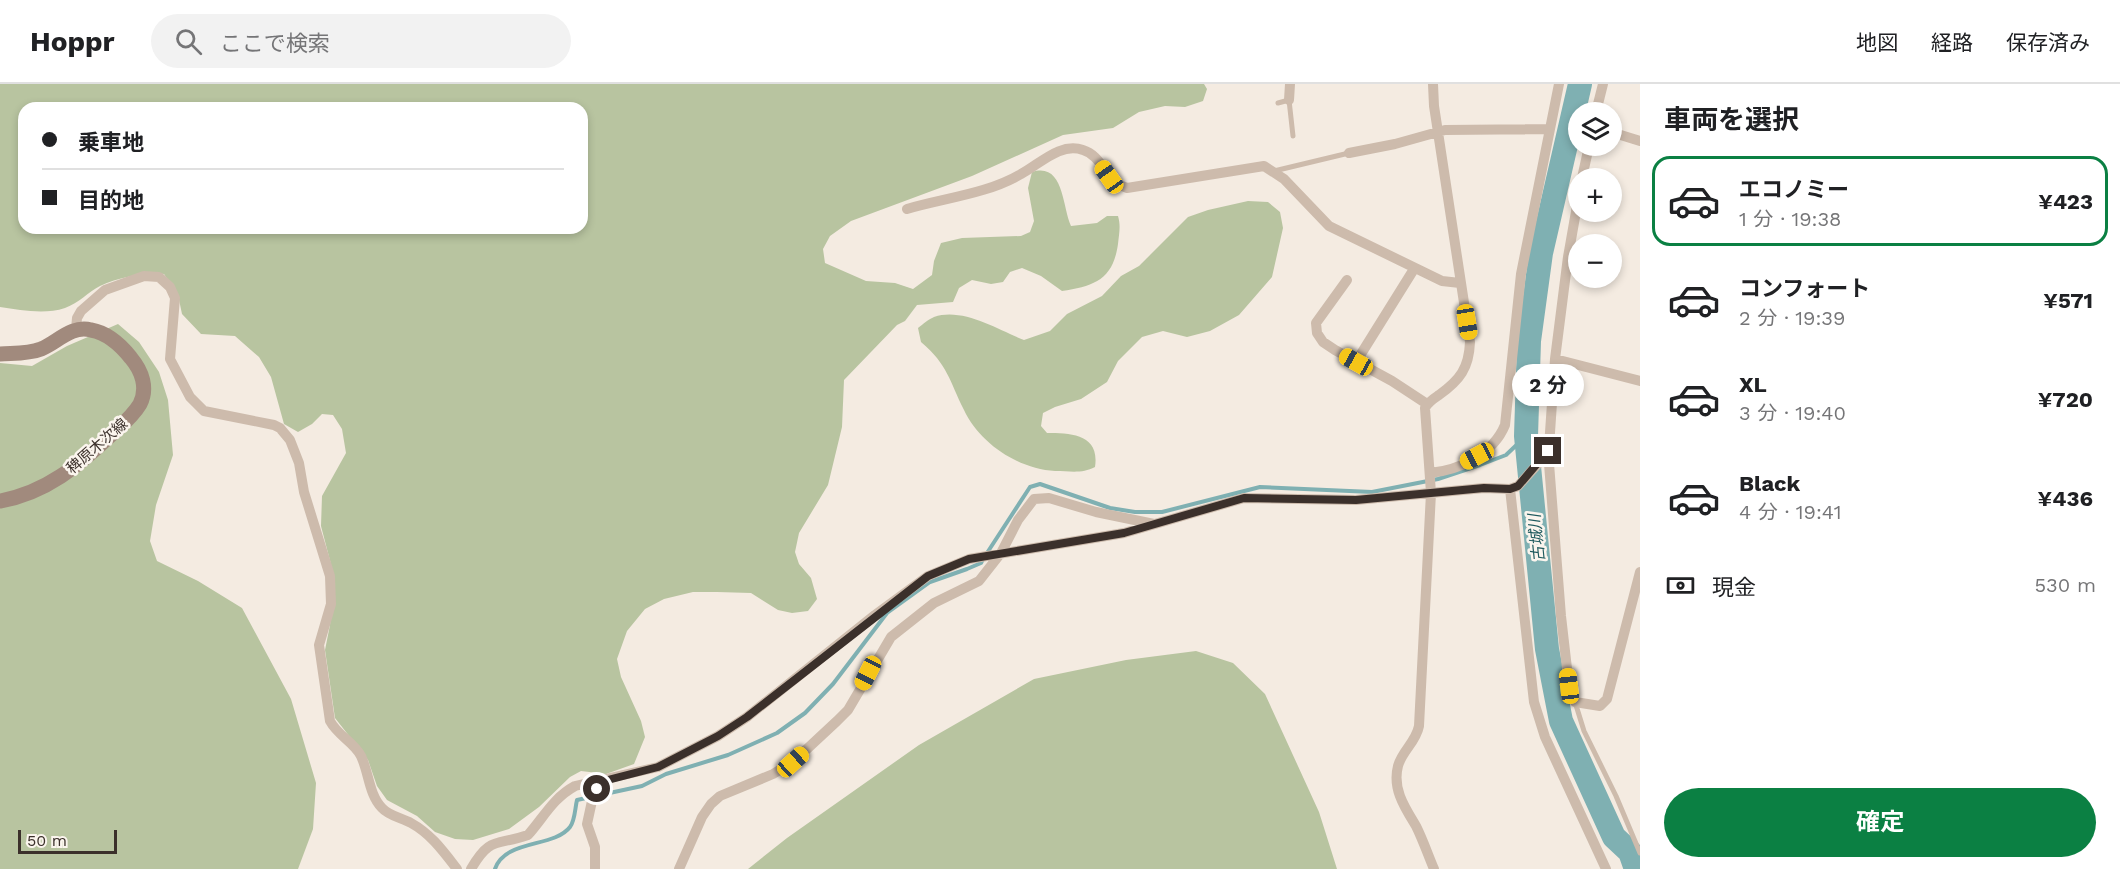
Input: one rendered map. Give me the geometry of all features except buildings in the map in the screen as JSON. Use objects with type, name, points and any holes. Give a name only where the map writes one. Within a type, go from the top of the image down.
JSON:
[{"type":"main road","points":[[0,354],[23,353],[43,348],[76,329]]},
{"type":"main road","name":"稗原木次線","points":[[0,501],[41,489],[77,468],[130,418],[140,403],[144,388],[142,375],[123,347],[100,333],[88,329],[76,329]]},
{"type":"street","points":[[1289,100],[1290,84]]},
{"type":"street","points":[[1433,84],[1438,132],[1470,342],[1467,366],[1456,383],[1427,404],[1424,419],[1431,482],[1419,726],[1414,742],[1400,759],[1396,777],[1401,800],[1416,827],[1434,869]]},
{"type":"street","points":[[471,869],[481,851],[490,845],[528,835],[550,804],[575,786],[658,767],[718,736],[747,717],[928,576],[979,556],[1114,535],[1244,498],[1356,500],[1431,482],[1477,456],[1496,441],[1504,425],[1521,274],[1548,129],[1559,84]]},
{"type":"street","points":[[1598,102],[1603,84]]},
{"type":"street","points":[[1349,153],[1458,128],[1548,129]]},
{"type":"street","points":[[1622,135],[1640,141]]},
{"type":"street","points":[[907,209],[946,197],[981,191],[1020,175],[1059,151],[1072,148],[1088,152],[1095,157],[1109,177],[1127,188],[1256,166],[1274,171],[1284,179],[1329,226],[1414,269],[1442,281],[1460,283]]},
{"type":"street","points":[[1574,222],[1555,360],[1546,454],[1569,686],[1575,702],[1600,706],[1607,699],[1640,572]]},
{"type":"street","points":[[1356,362],[1414,269]]},
{"type":"street","points":[[76,329],[77,318],[81,311],[105,290],[144,276],[159,277],[170,287],[175,298],[170,359],[190,397],[204,411],[274,425],[285,432],[294,447],[304,492],[330,576],[331,604],[319,645],[330,722],[337,732],[356,748],[374,798],[381,807],[411,823],[435,840],[457,869]]},
{"type":"street","points":[[1347,280],[1316,323],[1316,329],[1323,342],[1392,381],[1427,404]]},
{"type":"street","points":[[1555,360],[1640,381]]},
{"type":"street","points":[[1431,482],[1490,488],[1514,487],[1546,454]]},
{"type":"street","points":[[1514,487],[1534,702],[1545,737],[1606,869]]},
{"type":"street","points":[[678,869],[702,817],[711,804],[720,796],[773,774],[793,762],[848,710],[891,637],[934,603],[979,581],[1029,503],[1039,498],[1049,498],[1096,512],[1157,524]]},
{"type":"street","points":[[595,869],[595,847],[587,824],[592,801],[600,782]]},
{"type":"lane","points":[[1278,103],[1289,100],[1293,136]]},
{"type":"lane","points":[[1274,171],[1349,153]]},
{"type":"lane","points":[[1575,702],[1584,731],[1640,853]]},
{"type":"green space","points":[[0,84],[1204,84],[1207,89],[1203,101],[1185,107],[1165,106],[1139,112],[1113,128],[1063,135],[972,176],[851,221],[830,236],[823,249],[825,263],[866,281],[895,283],[913,289],[932,275],[934,261],[941,243],[962,238],[1021,236],[1030,232],[1034,221],[1028,188],[1032,172],[1042,171],[1050,173],[1056,179],[1071,226],[1097,223],[1107,216],[1118,216],[1120,227],[1112,266],[1100,279],[1084,287],[1062,291],[1041,276],[1022,268],[1010,272],[1003,282],[991,284],[972,280],[959,288],[953,302],[917,305],[905,321],[897,325],[844,380],[842,427],[828,485],[799,533],[795,552],[799,564],[811,578],[817,599],[808,611],[792,613],[778,610],[751,593],[717,592],[693,592],[664,599],[645,609],[627,631],[617,659],[621,677],[641,721],[645,737],[634,764],[606,774],[581,771],[570,777],[539,807],[509,829],[473,840],[455,839],[435,832],[417,816],[387,800],[377,786],[368,760],[335,718],[325,650],[330,625],[334,576],[321,526],[322,496],[346,453],[342,429],[333,415],[322,414],[312,424],[298,432],[284,424],[271,377],[259,357],[235,336],[201,334],[182,314],[178,295],[164,274],[148,274],[115,280],[96,288],[65,308],[32,311],[0,307]]},
{"type":"green space","points":[[1248,201],[1268,202],[1280,212],[1283,228],[1272,277],[1239,315],[1210,331],[1187,337],[1163,331],[1142,337],[1118,361],[1107,382],[1081,399],[1043,413],[1041,426],[1047,433],[1074,435],[1088,442],[1093,448],[1095,467],[1076,472],[1041,469],[1015,460],[990,444],[971,422],[943,366],[921,342],[918,328],[932,318],[945,315],[968,317],[1024,340],[1050,331],[1067,314],[1102,296],[1121,276],[1139,266],[1188,217]]},
{"type":"green space","points":[[118,324],[139,342],[159,372],[168,400],[173,455],[156,505],[150,541],[157,561],[198,581],[242,608],[291,699],[316,783],[313,829],[298,869],[0,869],[0,363],[32,366],[67,346]]},
{"type":"green space","points":[[1196,651],[1233,663],[1265,694],[1319,812],[1337,869],[748,869],[787,838],[919,745],[1034,679],[1126,660]]},
{"type":"waterway","name":"古城川","points":[[1580,84],[1541,253],[1529,341],[1526,436],[1547,649],[1561,721],[1614,837],[1630,852],[1636,869]]},
{"type":"waterway","points":[[987,553],[1030,487],[1040,484],[1110,508],[1135,512],[1162,512],[1260,487],[1372,492],[1438,479],[1480,465],[1506,455],[1526,436]]},
{"type":"waterway","points":[[495,869],[500,859],[509,853],[563,834],[572,824],[577,800],[642,786],[666,774],[728,755],[777,733],[805,713],[833,684],[887,613],[930,582],[981,563],[983,559]]},
{"type":"route","points":[[597,789],[600,782],[658,767],[718,736],[747,717],[875,615],[928,576],[946,567],[969,559],[995,554],[1124,533],[1244,498],[1356,500],[1484,488],[1510,489],[1518,486],[1548,451]]}]
